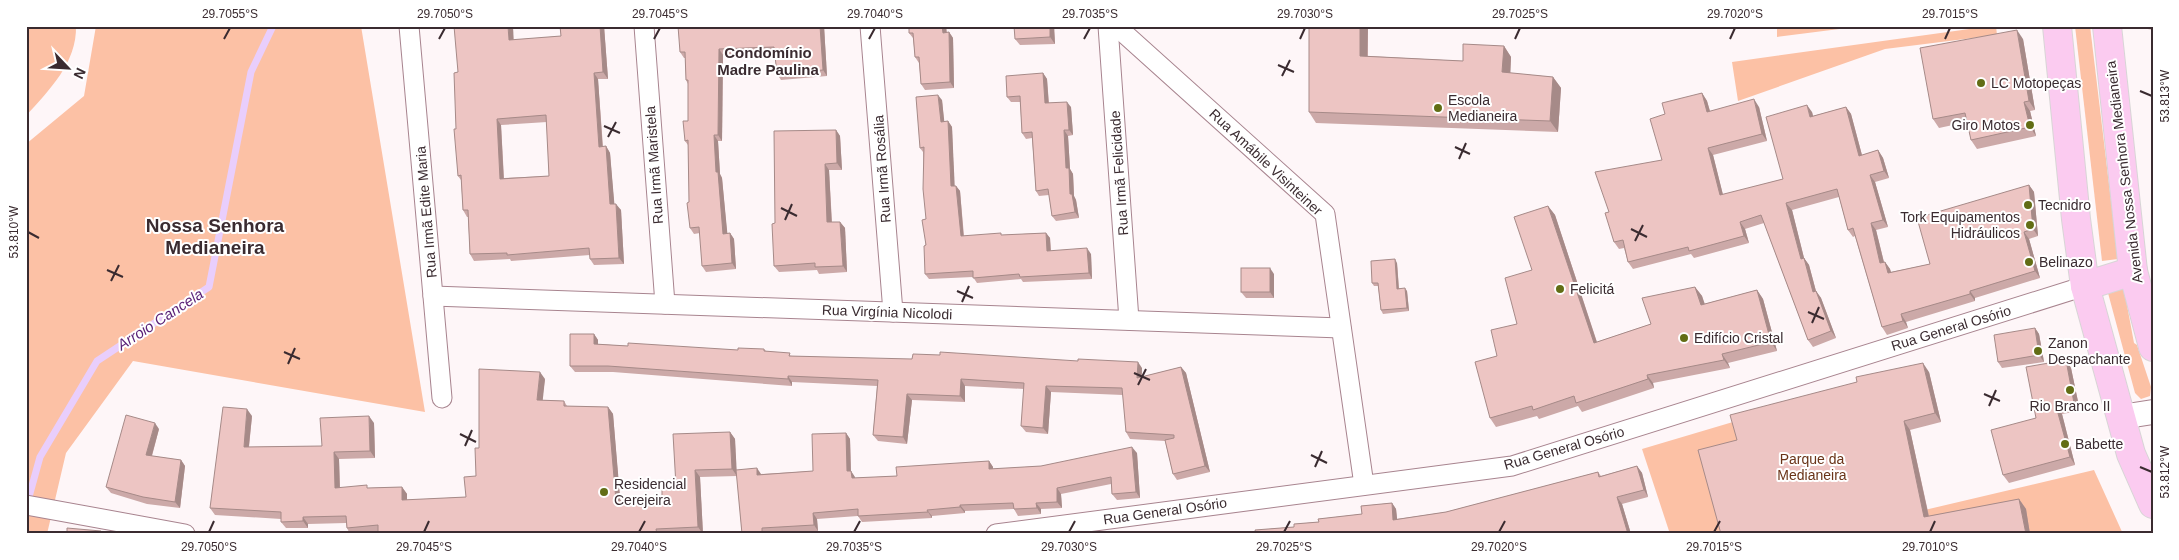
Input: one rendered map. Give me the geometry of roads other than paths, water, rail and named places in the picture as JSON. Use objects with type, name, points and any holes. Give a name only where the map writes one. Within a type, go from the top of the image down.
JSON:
[{"type":"main road","points":[[2057,26],[2076,218],[2085,286],[2131,454],[2153,504]]},
{"type":"main road","name":"Avenida Nossa Senhora Medianeira","points":[[2107,26],[2134,270],[2153,347]]},
{"type":"main road","points":[[2085,286],[2134,270]]},
{"type":"street","name":"Rua Irmã Edite Maria","points":[[409,26],[442,398]]},
{"type":"street","name":"Rua Irmã Maristela","points":[[644,26],[664,304]]},
{"type":"street","name":"Rua Irmã Rosália","points":[[870,26],[893,312]]},
{"type":"street","name":"Rua Irmã Felicidade","points":[[1108,26],[1129,320]]},
{"type":"street","name":"Rua Amábile Visinteiner","points":[[1116,26],[1325,214],[1364,486]]},
{"type":"street","name":"Rua General Osório","points":[[996,534],[1512,466],[2085,286]]},
{"type":"street","name":"Rua Virgínia Nicolodi","points":[[433,296],[1341,328]]},
{"type":"street","points":[[2121,417],[2153,412]]},
{"type":"street","points":[[35,507],[128,529],[185,534]]},
{"type":"waterway","name":"Arroio Cancela","points":[[27,504],[40,457],[97,361],[209,287],[251,72],[273,26]]},
{"type":"place","name":"LC Motopeças","points":[[1981,83]]},
{"type":"place","name":"Escola Medianeira","points":[[1438,108]]},
{"type":"place","name":"Giro Motos","points":[[2030,125]]},
{"type":"place","name":"Tecnidro","points":[[2028,205]]},
{"type":"place","name":"Tork Equipamentos Hidráulicos","points":[[2030,225]]},
{"type":"place","name":"Belinazo","points":[[2029,262]]},
{"type":"place","name":"Felicitá","points":[[1560,289]]},
{"type":"place","name":"Edifício Cristal","points":[[1684,338]]},
{"type":"place","name":"Zanon Despachante","points":[[2038,351]]},
{"type":"place","name":"Rio Branco II","points":[[2070,390]]},
{"type":"place","name":"Babette","points":[[2065,444]]},
{"type":"place","name":"Residencial Cerejeira","points":[[604,492]]},
{"type":"district","name":"Condomínio Madre Paulina","points":[[768,60]]},
{"type":"district","name":"Nossa Senhora Medianeira","points":[[215,236]]},
{"type":"park label","name":"Parque da Medianeira","points":[[1812,468]]}]
